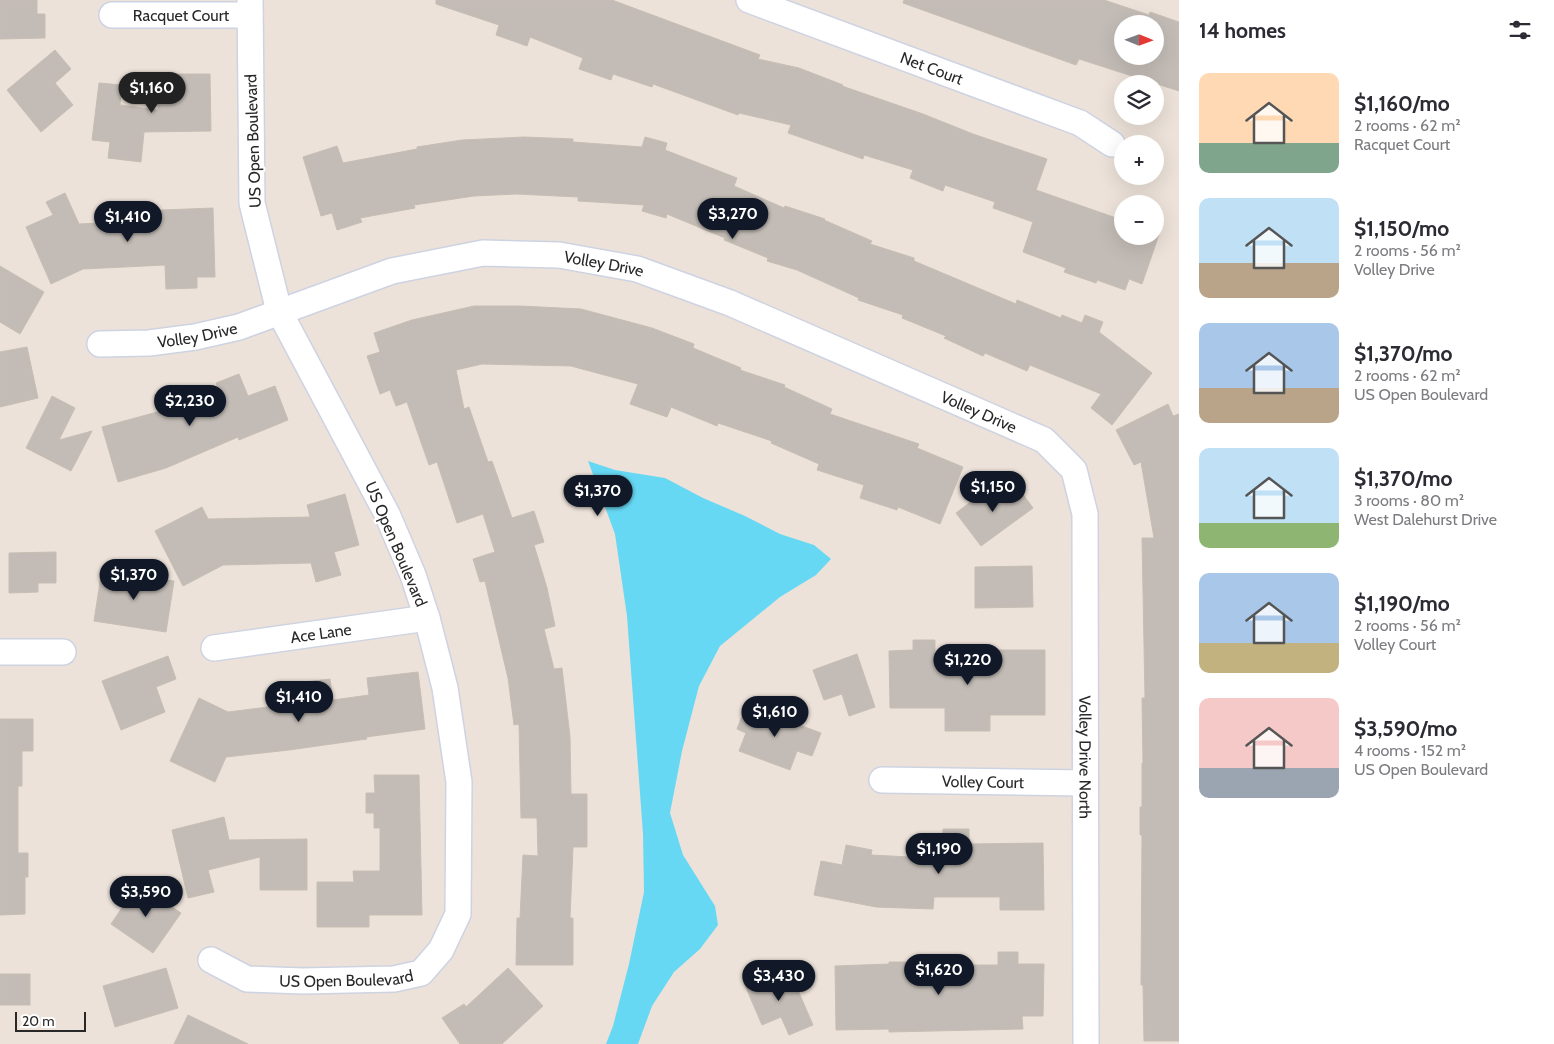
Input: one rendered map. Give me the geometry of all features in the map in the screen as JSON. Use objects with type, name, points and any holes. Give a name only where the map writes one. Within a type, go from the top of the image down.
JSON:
[{"type":"street","name":"Net Court","points":[[749,0],[1080,123],[1112,144]]},
{"type":"street","name":"Racquet Court","points":[[112,15],[250,7]]},
{"type":"street","name":"US Open Boulevard","points":[[211,960],[247,979],[303,981],[394,979],[421,974],[441,950],[458,914],[459,782],[445,688],[427,618],[413,575],[386,514],[279,311],[252,204],[250,7]]},
{"type":"street","name":"Volley Drive","points":[[100,344],[149,342],[195,337],[239,326],[392,271],[483,253],[559,255],[638,269],[730,303],[1044,440],[1074,470]]},
{"type":"street","name":"Volley Drive North","points":[[1074,470],[1085,514],[1086,1044]]},
{"type":"street","name":"Ace Lane","points":[[214,648],[427,618]]},
{"type":"street","points":[[0,652],[63,652]]},
{"type":"street","name":"Volley Court","points":[[882,780],[1085,783]]},
{"type":"water","points":[[588,461],[615,470],[665,478],[780,534],[814,545],[831,559],[816,575],[780,597],[720,646],[699,686],[682,751],[670,813],[683,855],[715,906],[718,925],[700,949],[674,972],[652,1006],[638,1044],[606,1044],[613,1026],[629,964],[644,892],[643,834],[627,616],[615,534]]},
{"type":"building","points":[[0,0],[37,0],[37,14],[45,14],[45,38],[0,39]]},
{"type":"building","points":[[436,0],[612,0],[760,55],[758,59],[799,68],[842,86],[1047,159],[1036,190],[1114,217],[1114,245],[1155,245],[1142,284],[1129,279],[1125,290],[1097,280],[1096,283],[1064,272],[1066,268],[1023,252],[1033,222],[993,208],[995,202],[945,185],[943,191],[910,178],[913,170],[864,155],[863,159],[788,133],[791,125],[739,113],[738,115],[653,84],[652,87],[613,74],[611,80],[579,69],[583,58],[530,37],[527,46],[496,35],[499,25],[436,4]]},
{"type":"building","points":[[904,0],[1104,0],[1149,15],[1114,15],[1114,65],[1164,65],[1164,17],[1179,22],[1179,91],[1164,86],[1164,75],[1129,75],[1079,59],[1076,65],[903,3]]},
{"type":"building","points":[[55,50],[71,69],[55,83],[73,105],[41,132],[7,90]]},
{"type":"building","points":[[158,74],[210,74],[211,131],[144,132],[141,162],[108,158],[110,142],[92,140],[99,83],[122,85],[120,105],[158,110]]},
{"type":"building","points":[[524,137],[573,139],[573,142],[642,147],[645,137],[667,143],[665,150],[737,178],[734,186],[784,208],[785,206],[825,219],[872,241],[870,244],[914,258],[914,261],[1016,304],[1017,300],[1061,318],[1062,315],[1082,323],[1085,315],[1103,322],[1099,332],[1152,373],[1112,425],[1091,408],[1101,394],[1030,365],[1027,371],[985,353],[983,356],[944,338],[946,336],[902,318],[903,315],[858,300],[859,298],[797,270],[767,261],[768,258],[724,240],[725,238],[667,214],[666,218],[642,211],[644,205],[578,201],[578,197],[517,194],[474,196],[414,205],[415,208],[360,218],[362,222],[337,230],[332,213],[321,216],[303,157],[337,146],[343,163],[417,149],[417,147],[462,140]]},
{"type":"building","points":[[65,193],[79,224],[138,221],[137,211],[213,208],[215,277],[197,277],[197,288],[166,289],[165,265],[83,269],[51,284],[26,227],[53,215],[46,202]]},
{"type":"building","points":[[0,266],[44,292],[20,334],[0,322]]},
{"type":"building","points":[[474,306],[581,309],[652,328],[694,344],[693,348],[741,368],[740,370],[785,385],[784,387],[832,409],[830,414],[919,444],[917,448],[963,467],[940,524],[898,507],[897,510],[860,498],[864,485],[817,470],[819,464],[771,443],[772,441],[718,423],[717,426],[671,407],[667,417],[630,404],[638,384],[571,366],[482,364],[456,370],[464,409],[469,407],[488,462],[492,461],[512,518],[534,511],[544,542],[534,545],[547,588],[555,626],[544,629],[554,669],[562,668],[570,737],[571,794],[587,794],[587,847],[573,847],[570,918],[573,918],[573,965],[516,965],[517,918],[520,918],[523,855],[538,856],[537,818],[521,818],[519,724],[514,725],[508,678],[485,581],[480,582],[473,559],[495,552],[483,514],[457,523],[437,462],[429,465],[407,402],[396,406],[390,390],[380,394],[367,356],[380,352],[374,333],[412,320]]},
{"type":"building","points":[[27,347],[38,398],[0,407],[0,352]]},
{"type":"building","points":[[239,374],[248,396],[275,386],[288,420],[239,440],[238,437],[166,468],[118,482],[102,427],[161,411],[154,395],[177,385],[187,408],[220,393],[216,383]]},
{"type":"building","points":[[52,396],[75,408],[59,440],[92,431],[71,471],[26,448]]},
{"type":"building","points":[[1168,404],[1173,416],[1179,414],[1179,1041],[1144,1041],[1143,985],[1141,985],[1142,835],[1140,835],[1143,763],[1142,698],[1145,698],[1142,538],[1154,538],[1141,462],[1134,465],[1116,430]]},
{"type":"building","points":[[997,482],[1008,497],[1019,489],[1033,508],[981,546],[956,513]]},
{"type":"building","points":[[345,494],[359,545],[334,552],[341,575],[316,582],[311,563],[223,565],[183,586],[155,531],[202,507],[208,519],[310,517],[307,505]]},
{"type":"building","points":[[56,552],[56,583],[38,583],[38,592],[9,593],[9,553]]},
{"type":"building","points":[[1032,566],[1033,607],[975,608],[975,567]]},
{"type":"building","points":[[102,569],[174,581],[166,632],[94,621]]},
{"type":"building","points":[[913,640],[935,640],[935,665],[999,665],[999,650],[1045,650],[1045,715],[990,715],[990,731],[945,731],[945,708],[890,708],[889,651],[913,650]]},
{"type":"building","points":[[857,654],[875,707],[849,716],[842,694],[824,700],[813,670]]},
{"type":"building","points":[[168,656],[176,679],[156,687],[165,712],[121,730],[102,681]]},
{"type":"building","points":[[418,672],[425,729],[289,750],[226,757],[215,782],[170,761],[199,698],[228,712],[308,702],[305,682],[330,679],[333,700],[369,695],[367,678]]},
{"type":"building","points":[[746,705],[821,733],[812,756],[797,751],[790,770],[739,751],[746,733],[737,729]]},
{"type":"building","points":[[0,719],[33,719],[33,751],[22,751],[22,786],[18,786],[18,853],[28,853],[28,877],[25,877],[25,914],[0,915]]},
{"type":"building","points":[[374,775],[419,775],[422,915],[369,915],[369,927],[317,927],[317,882],[354,882],[353,871],[380,871],[380,828],[374,828],[374,813],[366,813],[366,793],[375,793]]},
{"type":"building","points":[[224,817],[229,840],[307,839],[307,890],[260,890],[260,857],[208,870],[214,892],[188,898],[172,830]]},
{"type":"building","points":[[943,829],[969,829],[969,844],[1043,843],[1044,910],[1000,910],[1000,897],[934,897],[933,909],[876,907],[814,895],[821,861],[842,865],[846,845],[872,850],[871,855],[910,857],[910,842],[943,843]]},
{"type":"building","points":[[138,884],[181,913],[153,953],[111,924]]},
{"type":"building","points":[[998,952],[1018,952],[1018,964],[1044,964],[1043,1016],[1022,1016],[1023,1029],[889,1032],[889,1029],[836,1030],[835,966],[889,964],[889,962],[934,962],[934,965],[998,965]]},
{"type":"building","points":[[166,968],[178,1008],[115,1027],[103,986]]},
{"type":"building","points":[[508,968],[543,1006],[502,1044],[460,1044],[442,1018],[464,1004],[466,1007]]},
{"type":"building","points":[[773,970],[777,980],[791,974],[813,1025],[789,1035],[781,1017],[762,1025],[744,983]]},
{"type":"building","points":[[0,974],[30,974],[30,1005],[0,1005]]},
{"type":"building","points":[[188,1015],[248,1044],[174,1044]]}]
